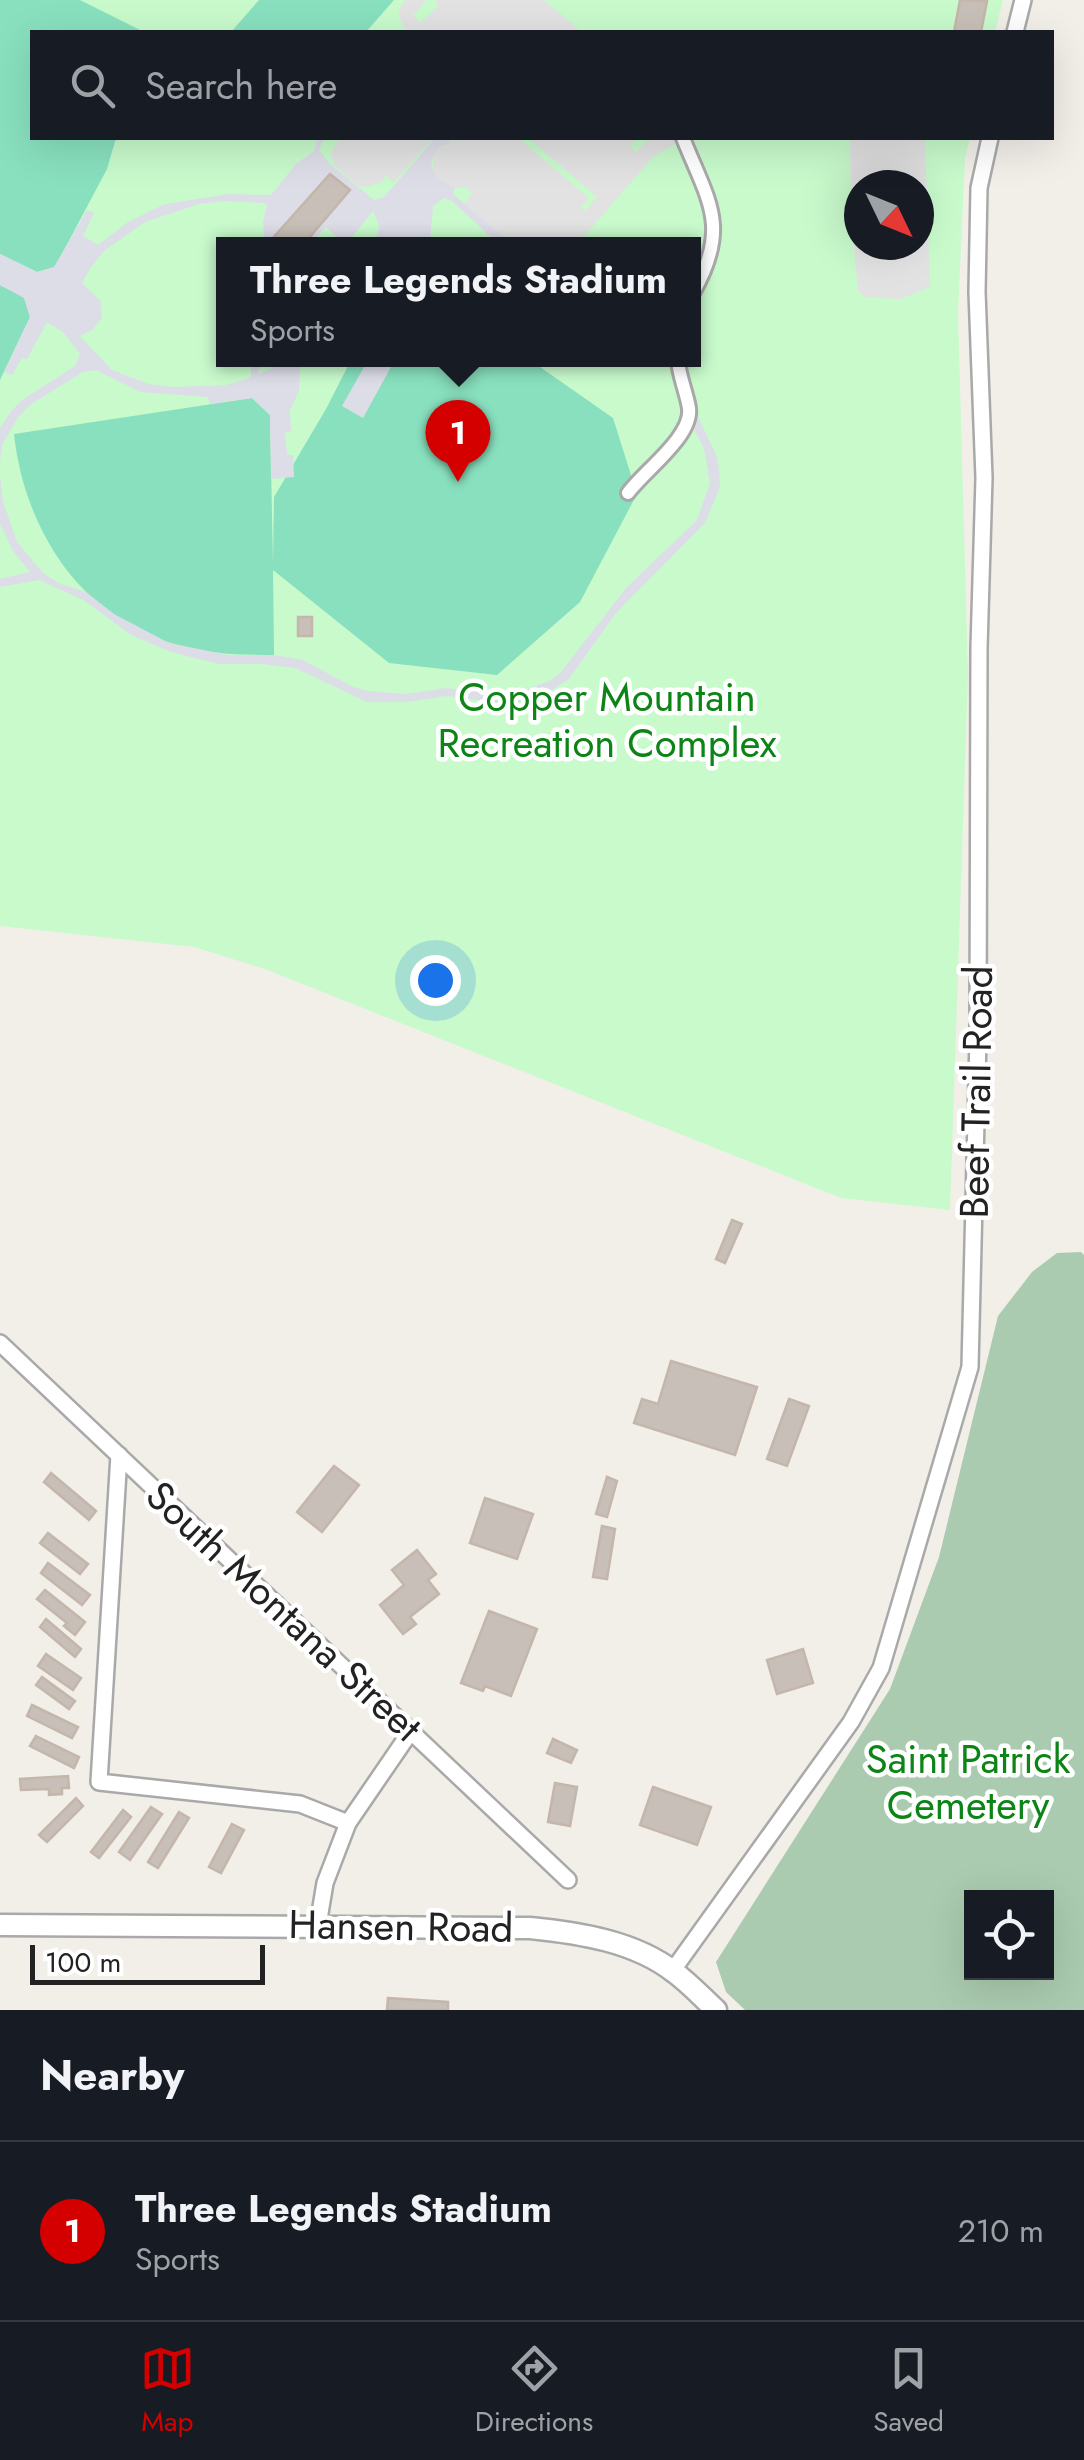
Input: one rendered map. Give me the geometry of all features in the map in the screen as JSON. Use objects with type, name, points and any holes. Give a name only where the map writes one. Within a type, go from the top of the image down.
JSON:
[{"type":"street","points":[[1016,30],[1023,0]]},
{"type":"street","points":[[684,140],[710,198],[714,217],[712,244],[701,279]]},
{"type":"street","name":"Beef Trail Road","points":[[673,1970],[851,1722],[881,1668],[970,1368],[978,1038],[978,648],[984,478],[978,202],[990,140]]},
{"type":"street","points":[[628,493],[686,425],[690,412],[680,367]]},
{"type":"street","name":"South Montana Street","points":[[0,1343],[568,1880]]},
{"type":"street","points":[[119,1455],[99,1782],[300,1804],[348,1824]]},
{"type":"street","points":[[318,1924],[325,1883],[348,1824],[411,1731]]},
{"type":"street","name":"Hansen Road","points":[[0,1925],[530,1928],[586,1934],[673,1970]]},
{"type":"street","points":[[673,1970],[716,2010]]},
{"type":"green space","name":"Copper Mountain Recreation Complex","points":[[0,0],[1003,0],[996,30],[30,30],[30,140],[970,140],[965,159],[958,314],[968,675],[950,1210],[841,1198],[265,969],[194,947],[0,926]]},
{"type":"green space","points":[[0,0],[80,0],[140,30],[30,30],[30,140],[115,140],[107,169],[55,267],[37,272],[0,254]]},
{"type":"green space","points":[[259,0],[394,0],[368,30],[233,30]]},
{"type":"green space","points":[[0,285],[24,297],[30,317],[0,380]]},
{"type":"green space","points":[[347,367],[540,367],[613,418],[637,494],[580,602],[497,675],[389,663],[273,570],[274,655],[223,653],[174,644],[140,631],[110,613],[84,590],[44,534],[20,469],[14,434],[252,398],[270,415],[273,565],[274,497]]},
{"type":"green space","name":"Saint Patrick Cemetery","points":[[1057,1253],[1084,1255],[1084,2010],[745,2010],[726,1992],[716,1962],[890,1689],[939,1557],[998,1316],[1032,1272]]},
{"type":"shaded area","points":[[405,0],[426,0],[414,15],[420,23],[438,6],[435,0],[544,0],[580,30],[405,30],[400,8]]},
{"type":"shaded area","points":[[317,140],[323,140],[319,150],[330,164],[374,200],[384,197],[433,140],[450,140],[433,157],[431,165],[437,178],[455,188],[453,194],[504,237],[491,237],[444,198],[433,206],[430,237],[377,237],[379,225],[373,211],[352,237],[337,237],[326,227],[317,237],[309,237],[349,191],[330,174],[275,237],[264,237],[264,203],[199,204],[145,222],[104,251],[82,283],[101,301],[102,318],[80,336],[112,370],[149,384],[173,387],[226,385],[247,379],[251,367],[259,367],[259,374],[275,367],[300,367],[299,391],[290,410],[291,431],[285,432],[287,455],[293,455],[294,477],[271,479],[270,415],[252,398],[210,404],[208,397],[140,392],[96,370],[83,372],[30,405],[2,445],[0,462],[0,428],[11,411],[75,366],[80,354],[64,333],[47,322],[27,359],[22,358],[12,375],[4,372],[30,317],[24,298],[0,285],[0,254],[37,272],[54,267],[87,210],[94,213],[83,236],[98,245],[128,222],[165,204],[229,194],[271,195],[296,164],[314,151]]},
{"type":"shaded area","points":[[338,140],[431,140],[394,182],[386,175],[380,183],[365,187],[358,186],[334,165],[331,154]]},
{"type":"shaded area","points":[[455,140],[520,140],[589,198],[581,207],[585,211],[597,197],[530,140],[635,140],[630,147],[636,152],[648,140],[682,140],[654,156],[583,237],[504,237],[464,204],[472,193],[467,188],[441,183],[433,172],[433,157],[439,147]]},
{"type":"shaded area","points":[[850,140],[925,140],[926,170],[850,170]]},
{"type":"shaded area","points":[[855,260],[929,260],[930,287],[901,299],[866,297],[858,291]]},
{"type":"shaded area","points":[[364,367],[391,367],[363,418],[342,406]]},
{"type":"shaded area","points":[[695,410],[717,457],[719,471],[720,487],[705,523],[616,613],[569,679],[539,698],[508,704],[447,696],[367,702],[295,668],[218,664],[171,652],[131,635],[85,601],[39,580],[0,587],[0,579],[30,572],[13,551],[0,524],[0,475],[3,501],[17,542],[43,573],[58,583],[86,592],[114,614],[169,643],[228,655],[274,655],[303,660],[353,687],[369,691],[404,694],[446,688],[520,692],[561,672],[626,588],[697,520],[710,483],[704,448],[691,424]]},
{"type":"building","points":[[960,0],[987,1],[981,30],[954,30]]},
{"type":"building","points":[[330,174],[350,190],[310,237],[274,237]]},
{"type":"building","points":[[298,617],[312,617],[312,636],[298,636]]},
{"type":"building","points":[[732,1220],[742,1224],[725,1263],[716,1259]]},
{"type":"building","points":[[671,1361],[757,1387],[735,1455],[634,1423],[642,1399],[658,1404]]},
{"type":"building","points":[[789,1399],[809,1406],[787,1466],[767,1459]]},
{"type":"building","points":[[334,1466],[359,1485],[322,1532],[297,1512]]},
{"type":"building","points":[[51,1473],[96,1511],[89,1520],[44,1482]]},
{"type":"building","points":[[607,1477],[617,1481],[607,1517],[596,1514]]},
{"type":"building","points":[[485,1498],[533,1514],[517,1559],[470,1543]]},
{"type":"building","points":[[602,1526],[615,1529],[607,1579],[593,1577]]},
{"type":"building","points":[[48,1533],[88,1564],[80,1574],[40,1543]]},
{"type":"building","points":[[417,1550],[436,1574],[428,1580],[439,1594],[410,1617],[416,1624],[403,1634],[380,1605],[404,1585],[392,1570]]},
{"type":"building","points":[[48,1563],[90,1595],[82,1605],[41,1573]]},
{"type":"building","points":[[45,1590],[85,1622],[75,1635],[64,1626],[67,1623],[37,1599]]},
{"type":"building","points":[[489,1611],[537,1629],[511,1696],[485,1686],[483,1691],[461,1683]]},
{"type":"building","points":[[46,1619],[81,1649],[75,1657],[40,1627]]},
{"type":"building","points":[[803,1649],[813,1683],[777,1694],[767,1660]]},
{"type":"building","points":[[46,1654],[81,1678],[73,1690],[38,1666]]},
{"type":"building","points":[[42,1677],[75,1701],[69,1709],[36,1685]]},
{"type":"building","points":[[32,1705],[78,1727],[72,1738],[27,1716]]},
{"type":"building","points":[[36,1736],[79,1757],[74,1768],[30,1746]]},
{"type":"building","points":[[553,1739],[577,1750],[571,1763],[547,1753]]},
{"type":"building","points":[[68,1776],[69,1788],[62,1788],[62,1794],[49,1795],[49,1789],[21,1790],[20,1779]]},
{"type":"building","points":[[555,1783],[577,1787],[570,1826],[548,1822]]},
{"type":"building","points":[[653,1787],[711,1807],[697,1845],[640,1825]]},
{"type":"building","points":[[76,1798],[83,1806],[47,1842],[39,1835]]},
{"type":"building","points":[[151,1807],[162,1814],[130,1860],[119,1852]]},
{"type":"building","points":[[123,1810],[131,1817],[99,1858],[91,1852]]},
{"type":"building","points":[[179,1812],[189,1818],[158,1868],[148,1862]]},
{"type":"building","points":[[232,1824],[244,1830],[221,1873],[209,1867]]},
{"type":"building","points":[[388,1998],[448,2002],[448,2010],[387,2010]]},
{"type":"place","name":"Three Legends Stadium","points":[[458,482]]}]
